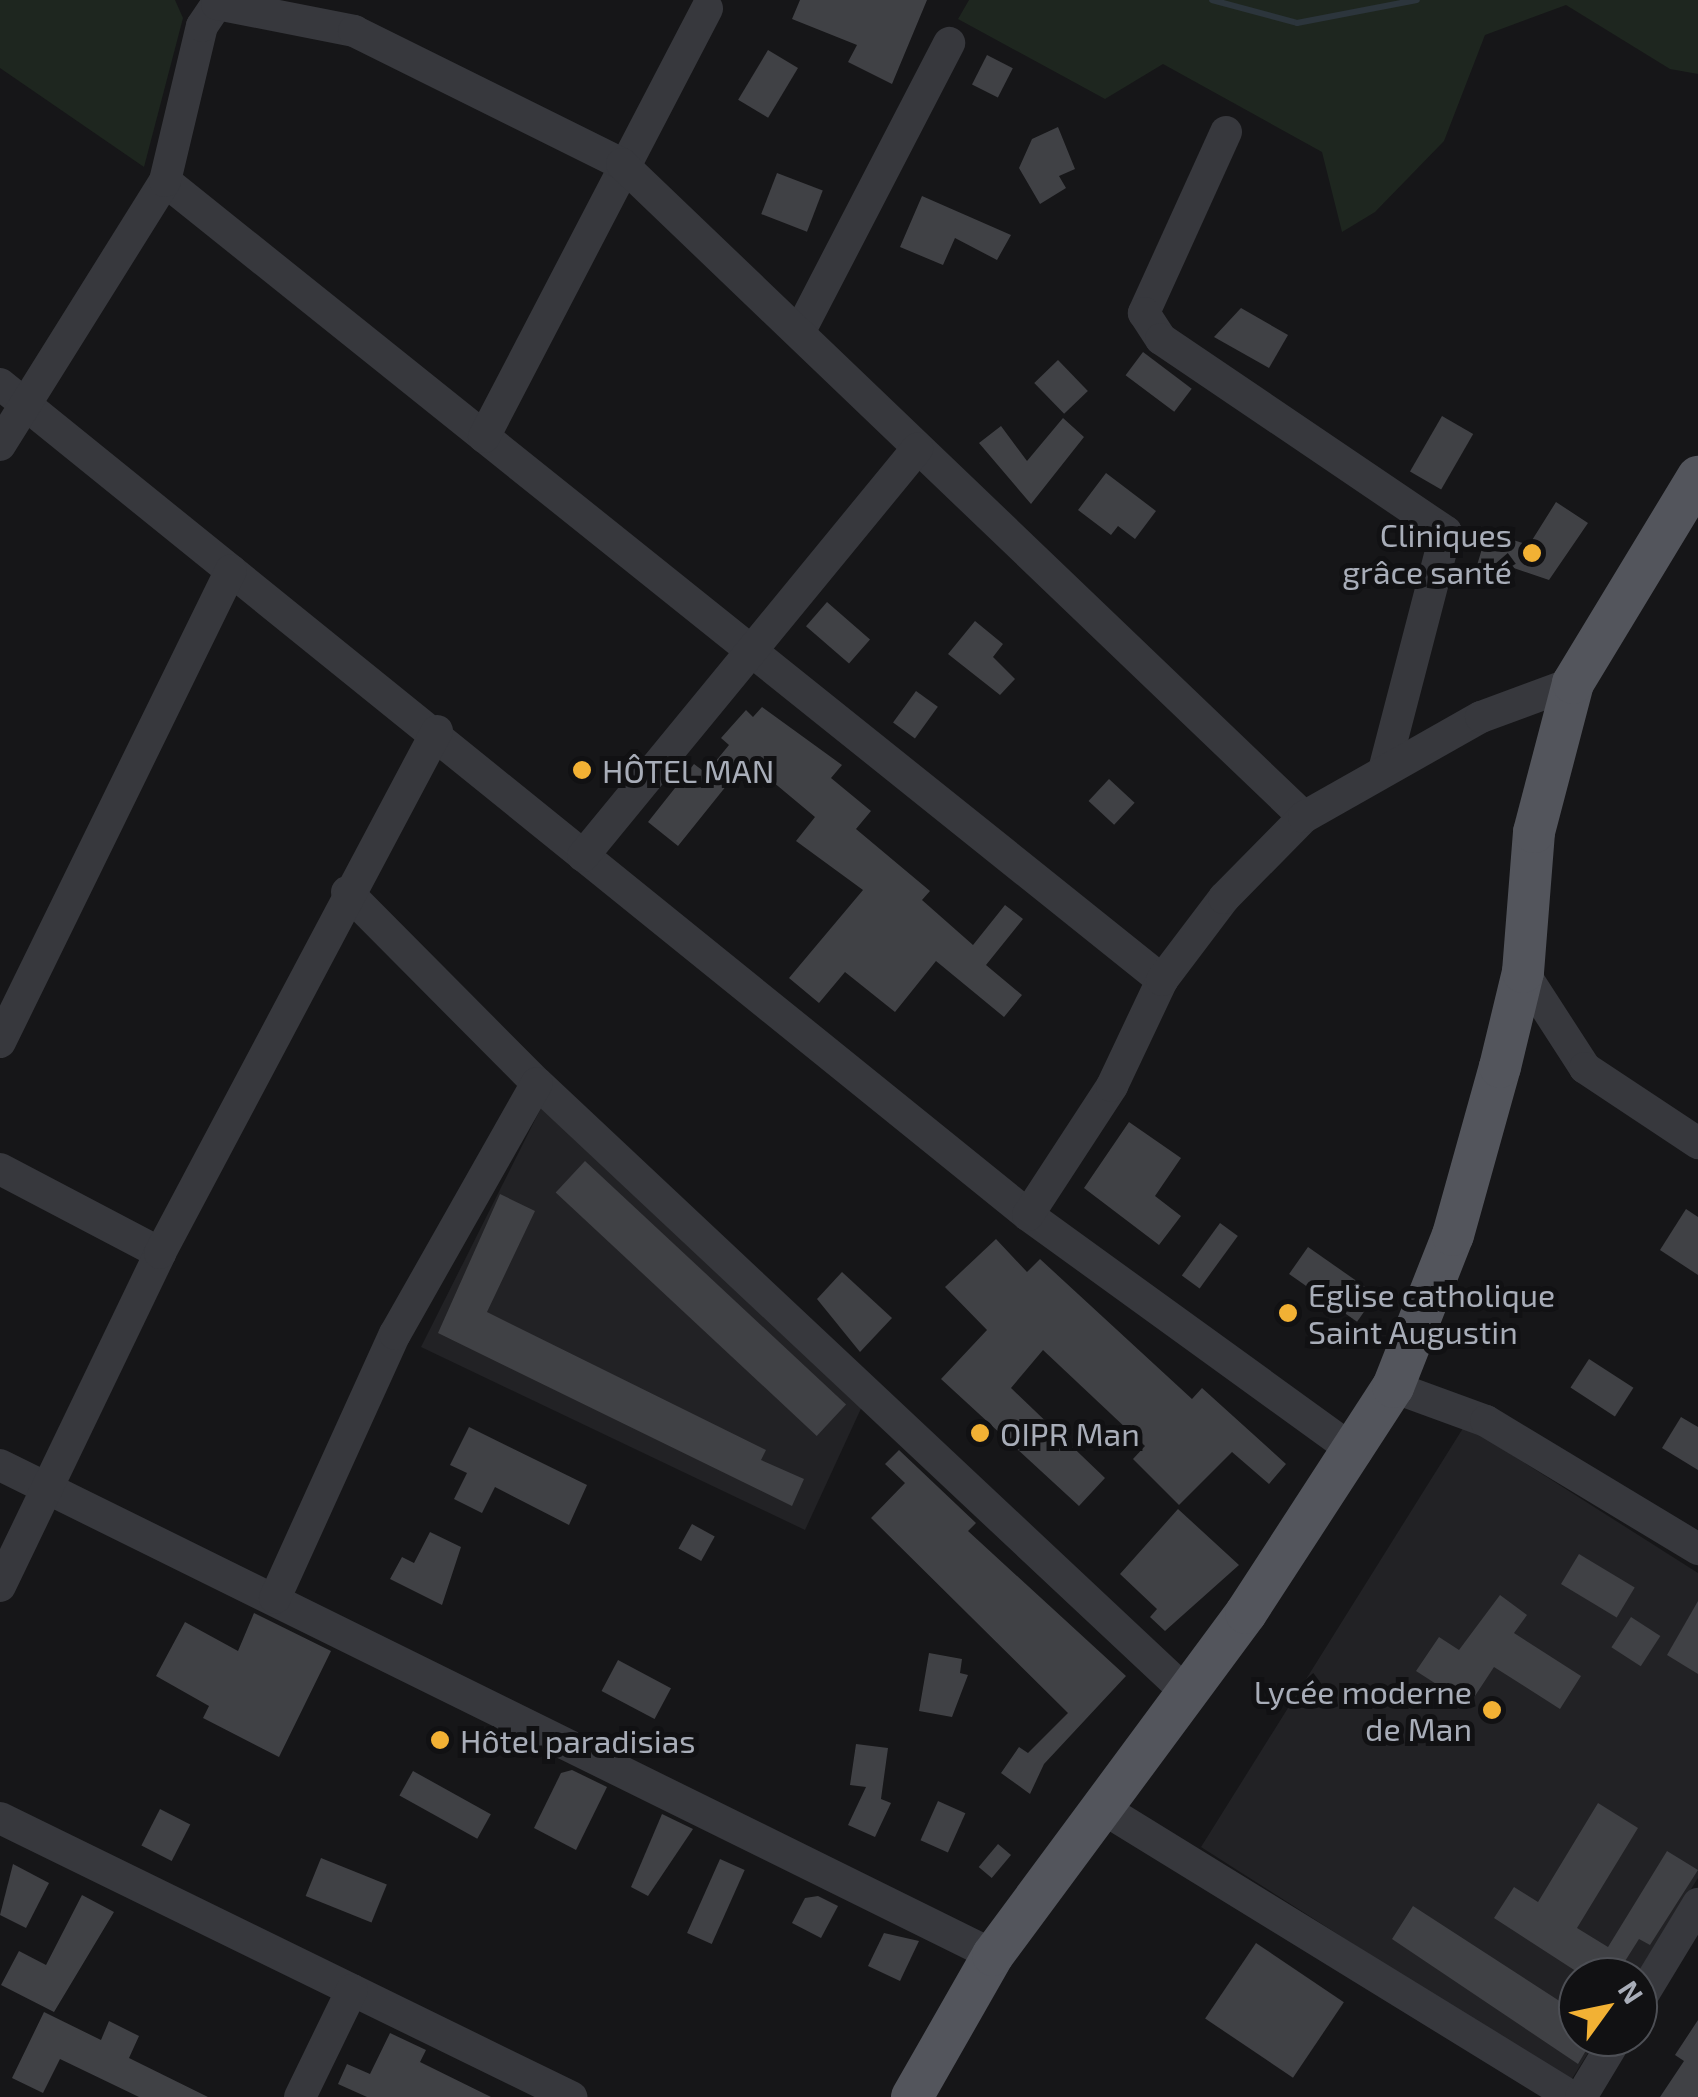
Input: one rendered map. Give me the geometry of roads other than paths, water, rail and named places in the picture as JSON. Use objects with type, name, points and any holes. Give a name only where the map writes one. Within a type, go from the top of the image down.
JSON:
[{"type":"main road","points":[[912,2097],[993,1955],[1099,1806],[1187,1693],[1356,1452],[1393,1387],[1453,1235],[1523,972],[1534,832],[1573,683],[1698,477]]},
{"type":"street","points":[[0,445],[11,392],[165,181],[202,26],[217,4],[354,31],[622,164],[802,327],[917,449],[1304,818]]},
{"type":"street","points":[[484,437],[622,164],[707,9]]},
{"type":"street","points":[[802,327],[949,42]]},
{"type":"street","points":[[1226,132],[1144,313],[1161,339],[1446,532],[1386,766]]},
{"type":"street","points":[[165,181],[1162,980]]},
{"type":"street","points":[[11,392],[437,732],[583,856],[1028,1216],[1356,1452]]},
{"type":"street","points":[[583,856],[747,647],[917,449]]},
{"type":"street","points":[[0,1042],[231,570]]},
{"type":"street","points":[[1028,1216],[1112,1086],[1162,980],[1224,898],[1304,818],[1386,766],[1573,683]]},
{"type":"street","points":[[0,1586],[50,1491],[160,1253],[348,892],[437,732]]},
{"type":"street","points":[[348,892],[537,1083],[1187,1693]]},
{"type":"street","points":[[1523,972],[1585,1068],[1698,1143]]},
{"type":"street","points":[[275,1598],[396,1334],[537,1083]]},
{"type":"street","points":[[0,1169],[160,1253]]},
{"type":"street","points":[[1393,1387],[1486,1421],[1698,1550]]},
{"type":"street","points":[[0,1465],[993,1955]]},
{"type":"street","points":[[1099,1806],[1572,2097]]},
{"type":"street","points":[[0,1818],[572,2097]]},
{"type":"street","points":[[1658,1970],[1698,1904]]},
{"type":"street","points":[[300,2097],[352,1990]]},
{"type":"street","points":[[1581,2097],[1605,2057]]},
{"type":"waterway","points":[[1212,0],[1297,23],[1417,0]]},
{"type":"place","name":"Cliniques grâce santé","points":[[1532,553]]},
{"type":"place","name":"HÔTEL MAN","points":[[582,770]]},
{"type":"place","name":"Eglise catholique Saint Augustin","points":[[1288,1313]]},
{"type":"place","name":"OIPR Man","points":[[980,1433]]},
{"type":"place","name":"Lycée moderne de Man","points":[[1492,1710]]},
{"type":"place","name":"Hôtel paradisias","points":[[440,1740]]}]
